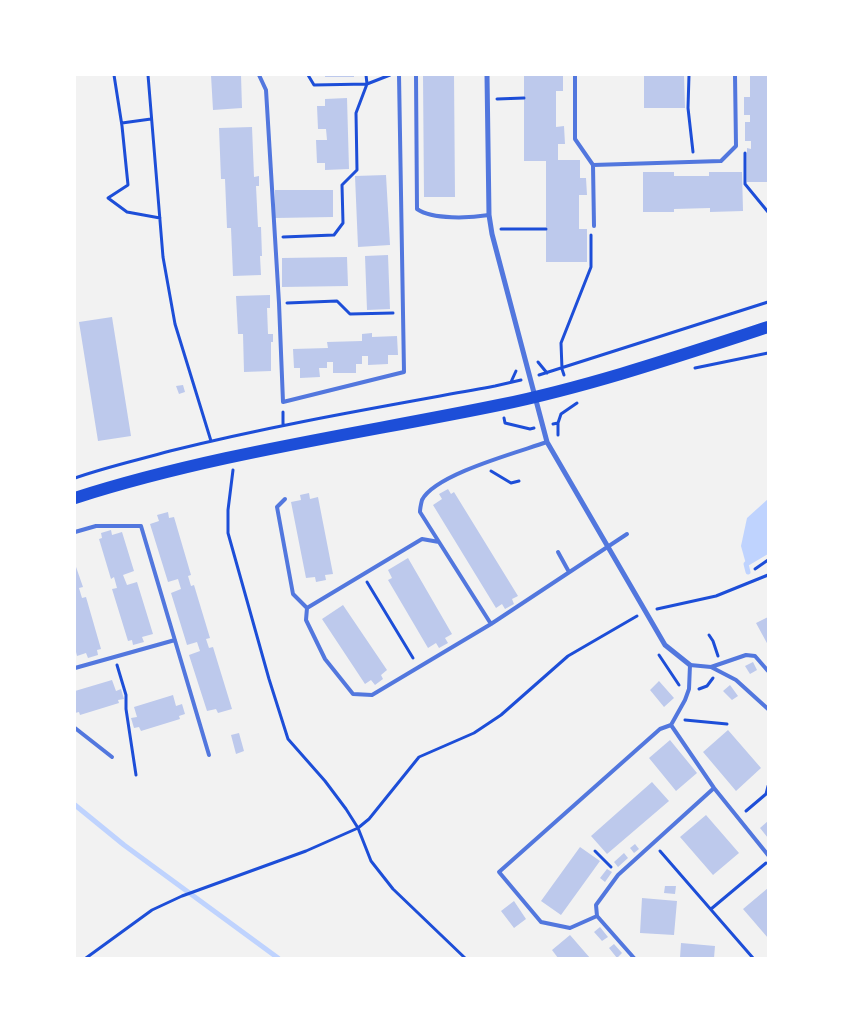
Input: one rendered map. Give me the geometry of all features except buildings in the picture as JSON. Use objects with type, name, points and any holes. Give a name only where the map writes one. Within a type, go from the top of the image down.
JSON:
[{"type":"main road","points":[[75,498],[108,488],[232,458],[536,397],[648,366],[768,327]]},
{"type":"street","points":[[487,75],[489,215],[492,234],[547,442],[665,645],[690,666]]},
{"type":"lane","points":[[260,75],[266,90],[283,402],[404,372],[399,75]]},
{"type":"lane","points":[[416,75],[417,210],[423,214],[455,217],[489,215]]},
{"type":"lane","points":[[575,75],[575,139],[593,164],[594,226]]},
{"type":"lane","points":[[593,164],[721,161],[736,146],[735,75]]},
{"type":"lane","points":[[491,624],[420,512],[422,500],[432,488],[466,470],[547,442]]},
{"type":"lane","points":[[285,499],[277,507],[293,594],[307,608],[306,620],[325,659],[354,694],[372,695],[491,624],[627,534]]},
{"type":"lane","points":[[75,532],[96,526],[141,526],[209,755]]},
{"type":"lane","points":[[307,608],[422,539],[439,542]]},
{"type":"lane","points":[[558,552],[569,572]]},
{"type":"lane","points":[[75,668],[175,640]]},
{"type":"lane","points":[[711,667],[746,655],[755,656],[768,670]]},
{"type":"lane","points":[[597,916],[570,928],[540,922],[498,872],[660,729],[671,725],[685,700],[690,666],[711,667],[736,680],[768,709]]},
{"type":"lane","points":[[671,725],[714,788],[768,855]]},
{"type":"lane","points":[[75,728],[112,757]]},
{"type":"lane","points":[[634,958],[597,916],[596,905],[618,875],[714,788]]},
{"type":"path","points":[[114,75],[122,123],[128,185],[108,198],[127,212],[160,218]]},
{"type":"path","points":[[148,75],[163,257],[175,324],[211,441]]},
{"type":"path","points":[[308,75],[314,85],[367,84],[391,75]]},
{"type":"path","points":[[275,237],[334,235],[343,223],[342,184],[357,170],[356,113],[367,84],[366,75]]},
{"type":"path","points":[[689,75],[688,108],[694,162]]},
{"type":"path","points":[[496,91],[496,108]]},
{"type":"path","points":[[496,99],[524,98]]},
{"type":"path","points":[[122,123],[151,119]]},
{"type":"path","points":[[736,146],[745,149],[745,184],[768,212]]},
{"type":"path","points":[[499,221],[503,238]]},
{"type":"path","points":[[562,369],[561,344],[591,266],[591,229],[594,226]]},
{"type":"path","points":[[501,229],[546,229]]},
{"type":"path","points":[[279,303],[336,301],[350,314],[403,313]]},
{"type":"path","points":[[75,478],[96,470],[283,424],[495,386],[547,374],[768,302]]},
{"type":"path","points":[[691,369],[768,352]]},
{"type":"path","points":[[536,359],[547,374]]},
{"type":"path","points":[[506,422],[530,429],[558,423],[562,414],[568,408],[573,404],[582,402]]},
{"type":"path","points":[[228,437],[233,469],[228,510],[228,533],[288,739],[325,781],[358,828],[371,861],[393,889],[465,958]]},
{"type":"path","points":[[479,465],[498,474],[511,484],[519,481]]},
{"type":"path","points":[[755,569],[768,560]]},
{"type":"path","points":[[362,574],[418,668]]},
{"type":"path","points":[[86,958],[152,910],[199,888],[306,851],[358,828],[369,819],[419,757],[474,733],[502,715],[568,656],[646,612],[716,596],[768,575]]},
{"type":"path","points":[[708,635],[716,650],[718,664]]},
{"type":"path","points":[[114,657],[126,695],[126,710],[136,775]]},
{"type":"path","points":[[675,718],[727,724]]},
{"type":"path","points":[[738,818],[767,794],[768,786]]},
{"type":"path","points":[[653,844],[753,958]]},
{"type":"path","points":[[595,851],[618,875]]},
{"type":"path","points":[[711,910],[768,862]]},
{"type":"water","points":[[768,499],[768,551],[746,564],[741,546],[747,518]]},
{"type":"waterway","points":[[748,572],[746,564],[768,551]]},
{"type":"waterway","points":[[75,805],[124,845],[278,958]]}]
